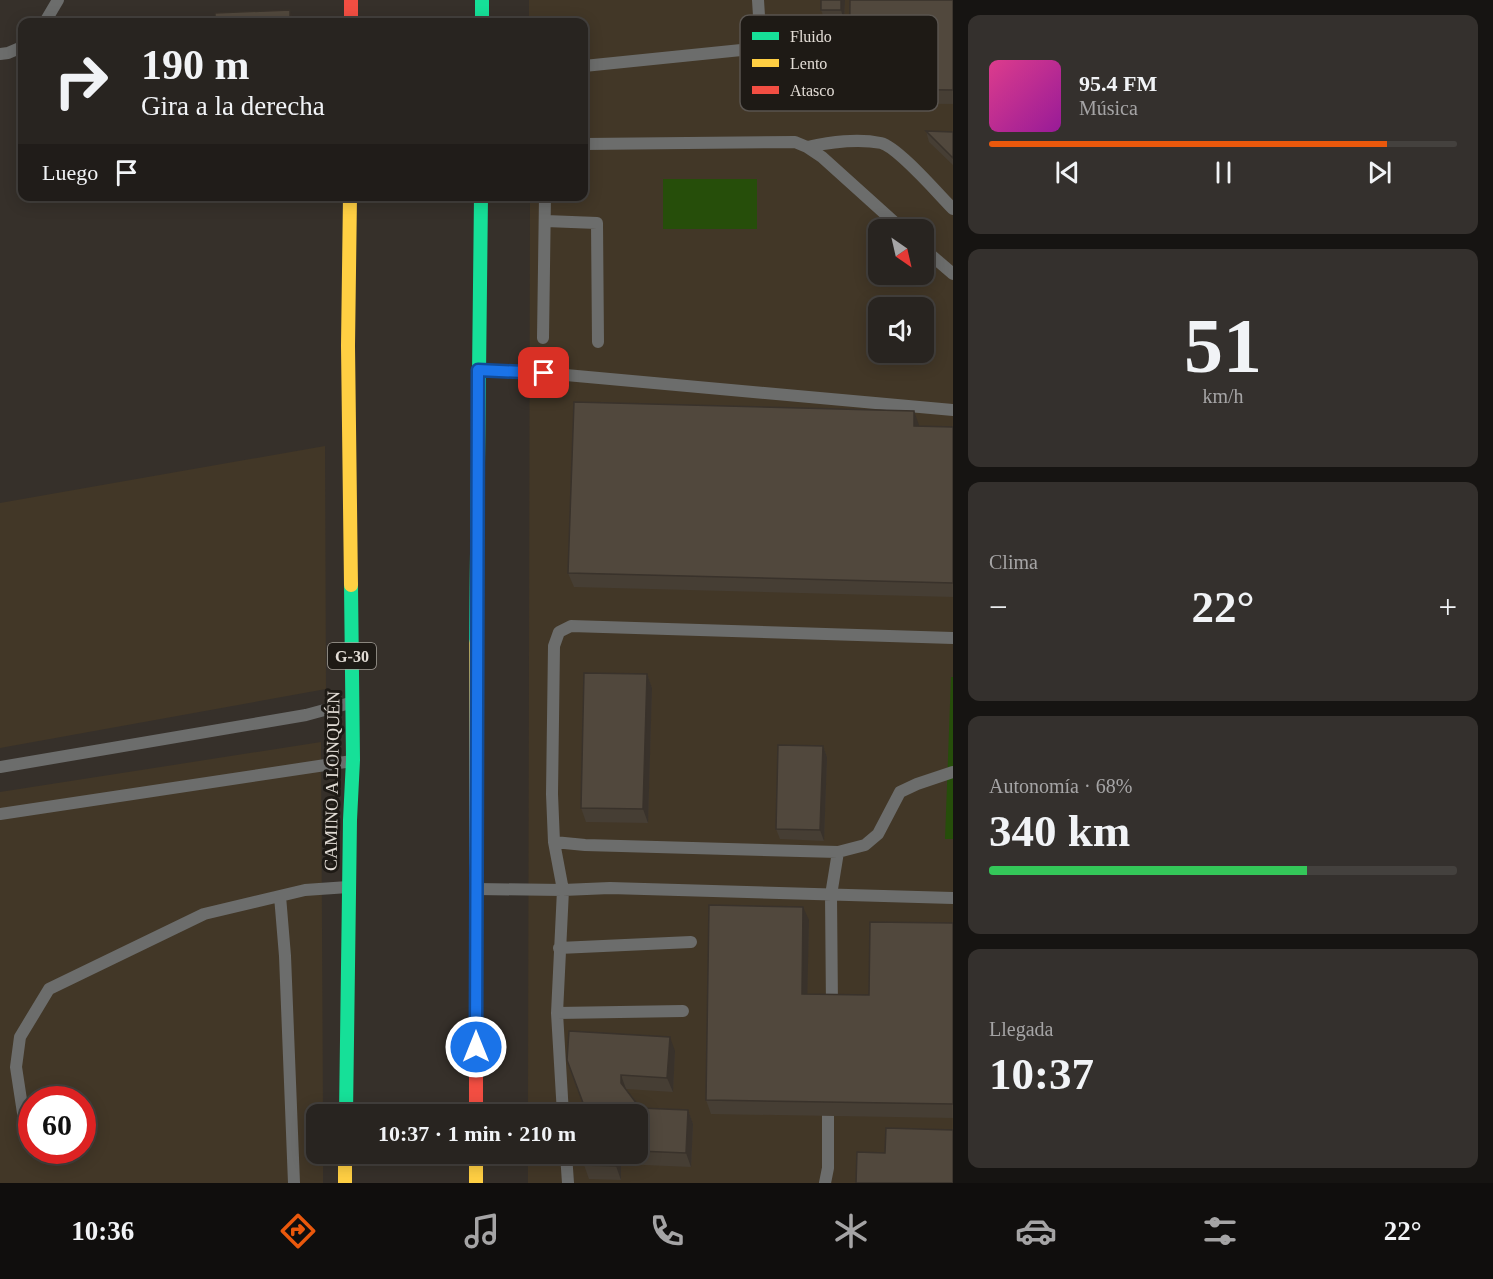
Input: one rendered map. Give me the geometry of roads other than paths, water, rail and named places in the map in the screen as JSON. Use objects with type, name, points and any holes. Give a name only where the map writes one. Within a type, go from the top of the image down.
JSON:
[{"type":"main road","points":[[351,0],[351,18]]},
{"type":"main road","points":[[482,0],[482,18]]},
{"type":"main road","name":"CAMINO A LONQUÉN","points":[[346,1104],[353,760],[348,357],[350,201]]},
{"type":"main road","points":[[476,1104],[478,370],[481,201]]},
{"type":"main road","points":[[345,1164],[345,1183]]},
{"type":"main road","points":[[476,1164],[476,1183]]},
{"type":"lane","points":[[47,18],[58,0]]},
{"type":"lane","points":[[758,0],[759,15]]},
{"type":"lane","points":[[0,54],[18,49]]},
{"type":"lane","points":[[588,66],[740,50]]},
{"type":"lane","points":[[807,147],[840,141],[881,143],[896,153],[953,209]]},
{"type":"lane","points":[[588,144],[795,142],[807,147],[890,219]]},
{"type":"lane","points":[[543,338],[545,201]]},
{"type":"lane","points":[[546,221],[597,223],[598,342]]},
{"type":"lane","points":[[934,258],[953,274]]},
{"type":"lane","points":[[478,370],[544,373],[953,410]]},
{"type":"lane","points":[[562,1104],[557,1013],[562,890],[554,842],[552,794],[554,646],[559,632],[571,626],[953,638]]},
{"type":"lane","points":[[0,767],[306,715],[352,702]]},
{"type":"lane","points":[[0,814],[353,760]]},
{"type":"lane","points":[[554,842],[585,845],[838,852],[865,845],[878,834],[900,792],[953,771]]},
{"type":"lane","points":[[832,1008],[831,895],[838,852]]},
{"type":"lane","points":[[19,1086],[16,1066],[20,1037],[49,989],[204,914],[305,890],[349,886]]},
{"type":"lane","points":[[476,889],[610,888],[953,898]]},
{"type":"lane","points":[[280,896],[285,956],[294,1183]]},
{"type":"lane","points":[[559,948],[691,942]]},
{"type":"lane","points":[[557,1013],[683,1011]]},
{"type":"lane","points":[[825,1183],[828,1168],[828,1115]]},
{"type":"lane","points":[[567,1164],[568,1183]]}]
